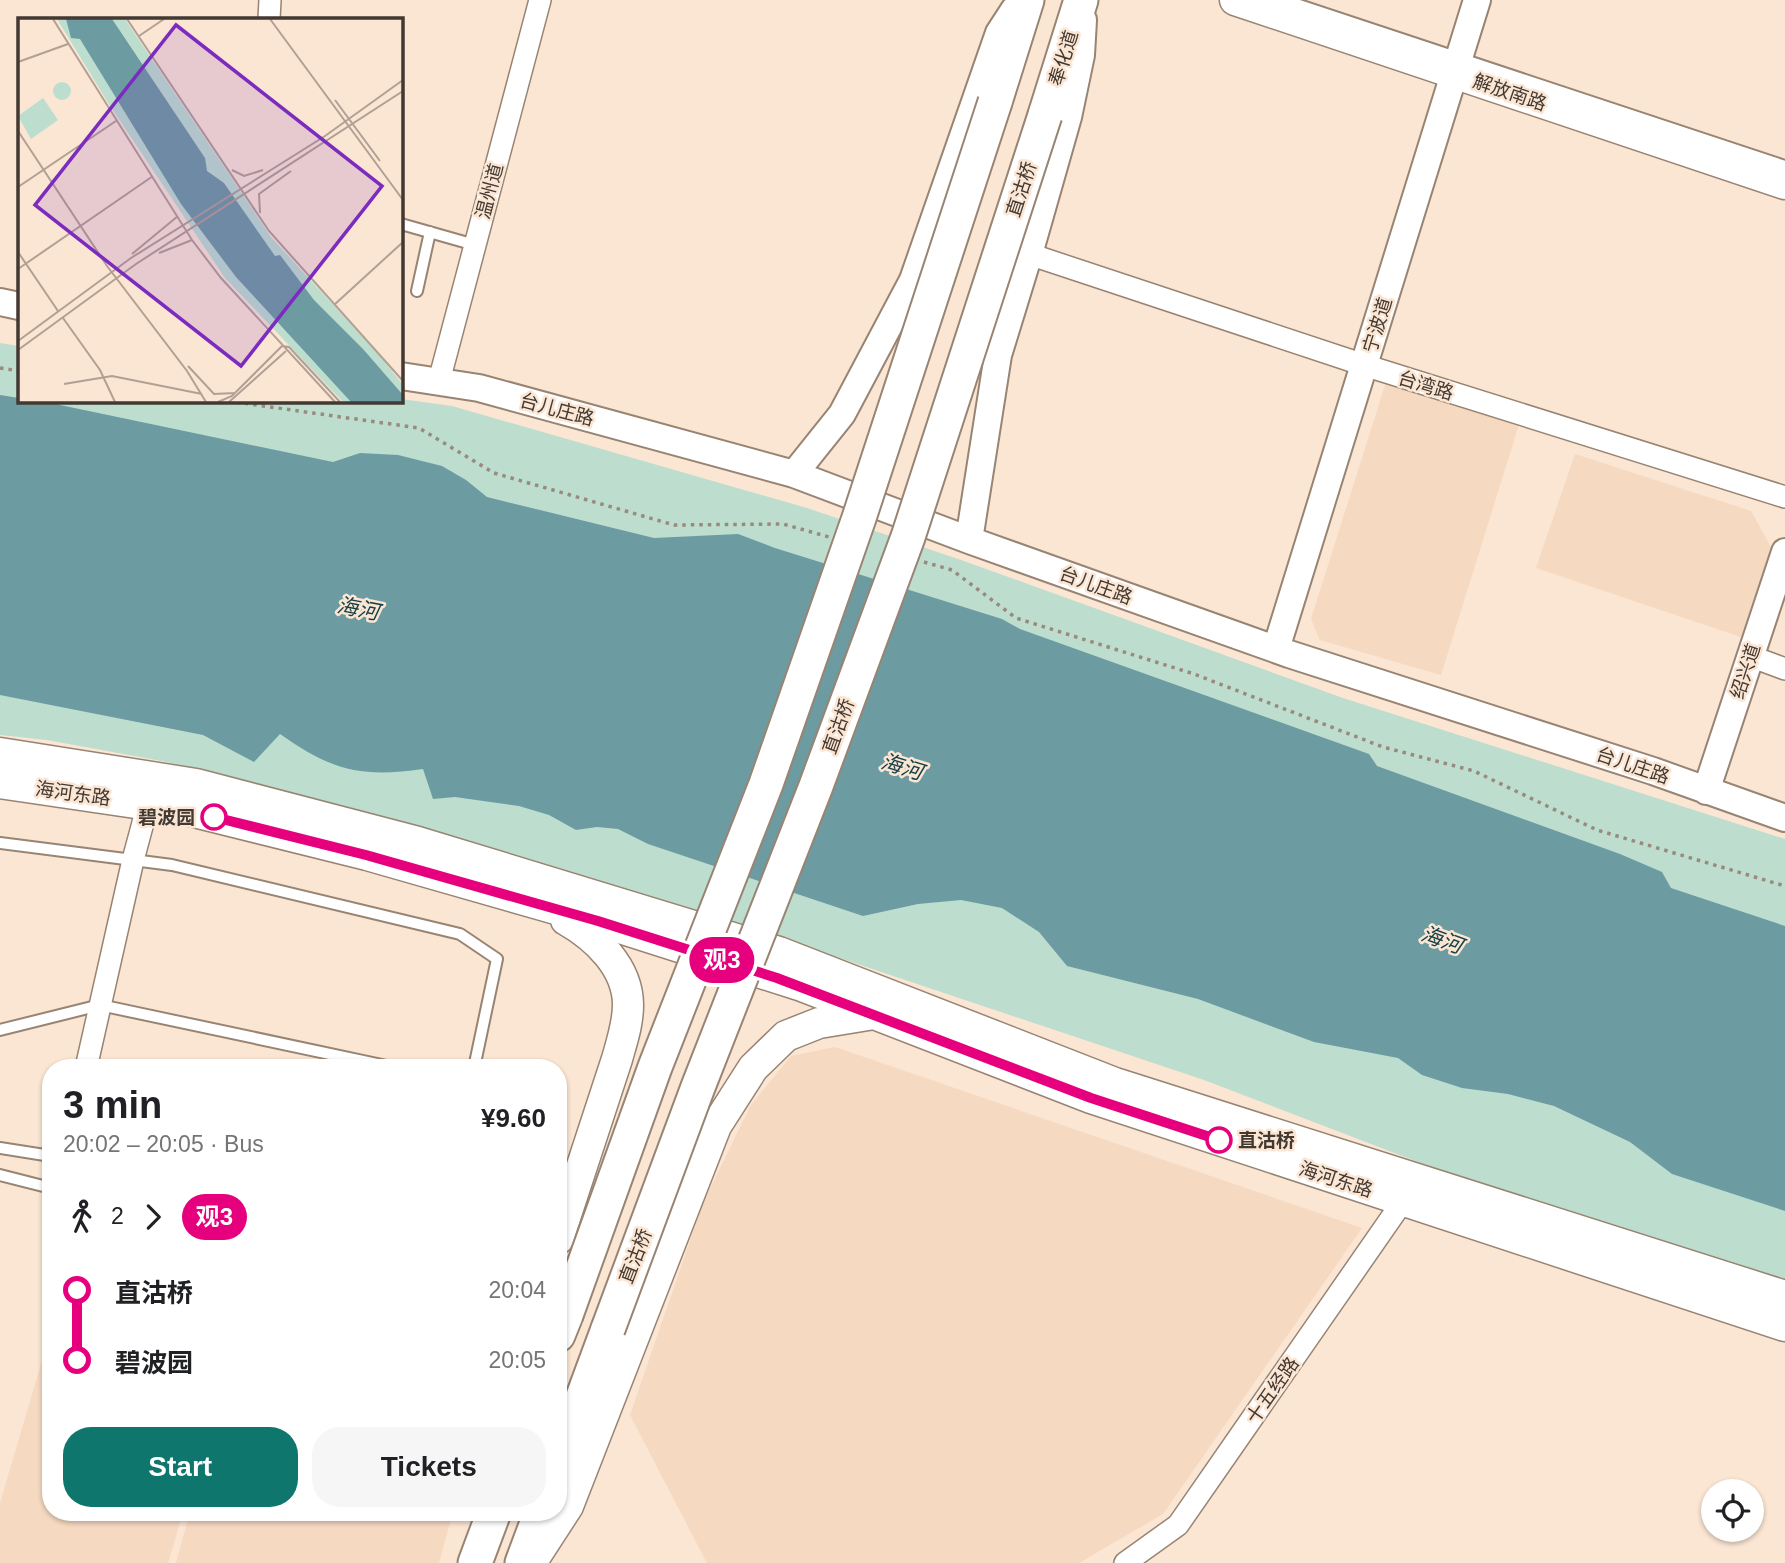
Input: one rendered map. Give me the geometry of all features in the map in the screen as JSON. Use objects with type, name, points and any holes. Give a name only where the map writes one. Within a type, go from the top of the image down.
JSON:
[{"type":"main road","points":[[567,1311],[655,1067],[766,784],[859,518],[1027,0]]},
{"type":"main road","name":"奉化道","points":[[1045,115],[1082,0]]},
{"type":"main road","name":"解放南路","points":[[1235,0],[1458,66],[1785,184]]},
{"type":"main road","name":"直沽桥","points":[[567,1440],[903,550],[1045,115]]},
{"type":"main road","name":"海河东路","points":[[0,753],[196,784],[430,845],[779,952],[1115,1083],[1785,1296]]},
{"type":"main road","name":"海河东路","points":[[0,783],[190,811],[366,855],[542,905],[790,982],[1091,1098],[1785,1326]]},
{"type":"main road","points":[[542,905],[585,931],[614,961],[628,1003],[626,1029],[618,1059],[567,1212]]},
{"type":"main road","points":[[567,1508],[716,1126],[753,1068],[786,1036],[818,1023],[875,1014]]},
{"type":"main road","points":[[476,1560],[482,1521]]},
{"type":"main road","points":[[476,1560],[491,1521]]},
{"type":"main road","points":[[522,1563],[538,1521]]},
{"type":"main road","points":[[530,1563],[558,1521]]},
{"type":"street","points":[[269,18],[270,0]]},
{"type":"street","name":"温州道","points":[[439,382],[540,0]]},
{"type":"street","points":[[794,474],[842,414],[913,280],[999,33],[1021,0]]},
{"type":"street","points":[[969,540],[998,355],[1068,117],[1082,55],[1082,0]]},
{"type":"street","name":"宁波道","points":[[1276,649],[1477,0]]},
{"type":"street","name":"台湾路","points":[[1029,254],[1364,365],[1785,497]]},
{"type":"street","points":[[0,302],[18,306]]},
{"type":"street","name":"台儿庄路","points":[[402,376],[479,388],[794,474],[969,540],[1276,649],[1653,771],[1785,818]]},
{"type":"street","name":"绍兴道","points":[[1706,791],[1785,552]]},
{"type":"street","points":[[1750,656],[1785,670]]},
{"type":"street","points":[[88,1059],[148,804]]},
{"type":"street","name":"十五经路","points":[[1125,1563],[1178,1525],[1403,1201]]},
{"type":"lane","name":"解放南路","points":[[1284,0],[1458,66],[1785,166]]},
{"type":"lane","points":[[402,224],[475,245]]},
{"type":"lane","points":[[417,291],[430,232]]},
{"type":"lane","points":[[0,843],[172,865],[460,934],[497,959],[476,1059]]},
{"type":"lane","points":[[0,1030],[100,1005],[354,1059]]},
{"type":"lane","points":[[0,1148],[42,1155]]},
{"type":"lane","points":[[0,1175],[42,1186]]},
{"type":"path","points":[[0,368],[18,371]]},
{"type":"path","points":[[235,402],[419,428],[494,474],[674,525],[783,524],[835,538]]},
{"type":"path","points":[[913,559],[952,570],[1016,618],[1194,674],[1382,747],[1474,771],[1597,830],[1785,886]]},
{"type":"shaded area","points":[[1387,379],[1520,421],[1441,675],[1320,640],[1311,619]]},
{"type":"shaded area","points":[[1575,454],[1751,511],[1771,547],[1741,637],[1536,568]]},
{"type":"shaded area","points":[[835,1047],[1362,1228],[1163,1514],[1079,1563],[707,1563],[630,1415],[703,1203],[751,1105],[791,1056]]},
{"type":"shaded area","points":[[42,1361],[42,1521],[180,1521],[168,1563],[0,1563],[0,1503]]},
{"type":"shaded area","points":[[188,1521],[451,1521],[439,1563],[176,1563]]},
{"type":"green space","points":[[0,343],[18,346],[18,402],[402,402],[402,399],[452,406],[807,508],[961,560],[1343,698],[1785,839],[1785,1284],[1431,1167],[1204,1080],[723,919],[383,818],[167,762],[47,740],[0,735]]},
{"type":"water","name":"海河","points":[[0,395],[18,398],[18,402],[46,402],[333,462],[360,453],[398,455],[442,466],[487,497],[654,538],[738,534],[1002,619],[1020,629],[1369,754],[1377,766],[1620,854],[1662,872],[1671,888],[1785,926],[1785,1211],[1672,1174],[1630,1142],[1554,1106],[1508,1094],[1462,1088],[1422,1075],[1398,1058],[1314,1042],[1198,999],[1067,966],[1039,932],[1002,908],[961,900],[918,904],[863,916],[648,844],[618,829],[597,827],[576,830],[549,815],[519,806],[455,797],[433,799],[423,769],[381,772],[347,768],[315,756],[280,734],[254,762],[203,735],[0,695]]},
{"type":"bus line","name":"观3","points":[[214,817],[366,855],[598,921],[802,986],[1091,1098],[1219,1140]]},
{"type":"place","name":"碧波园","points":[[214,817]]},
{"type":"place","name":"直沽桥","points":[[1219,1140]]}]
